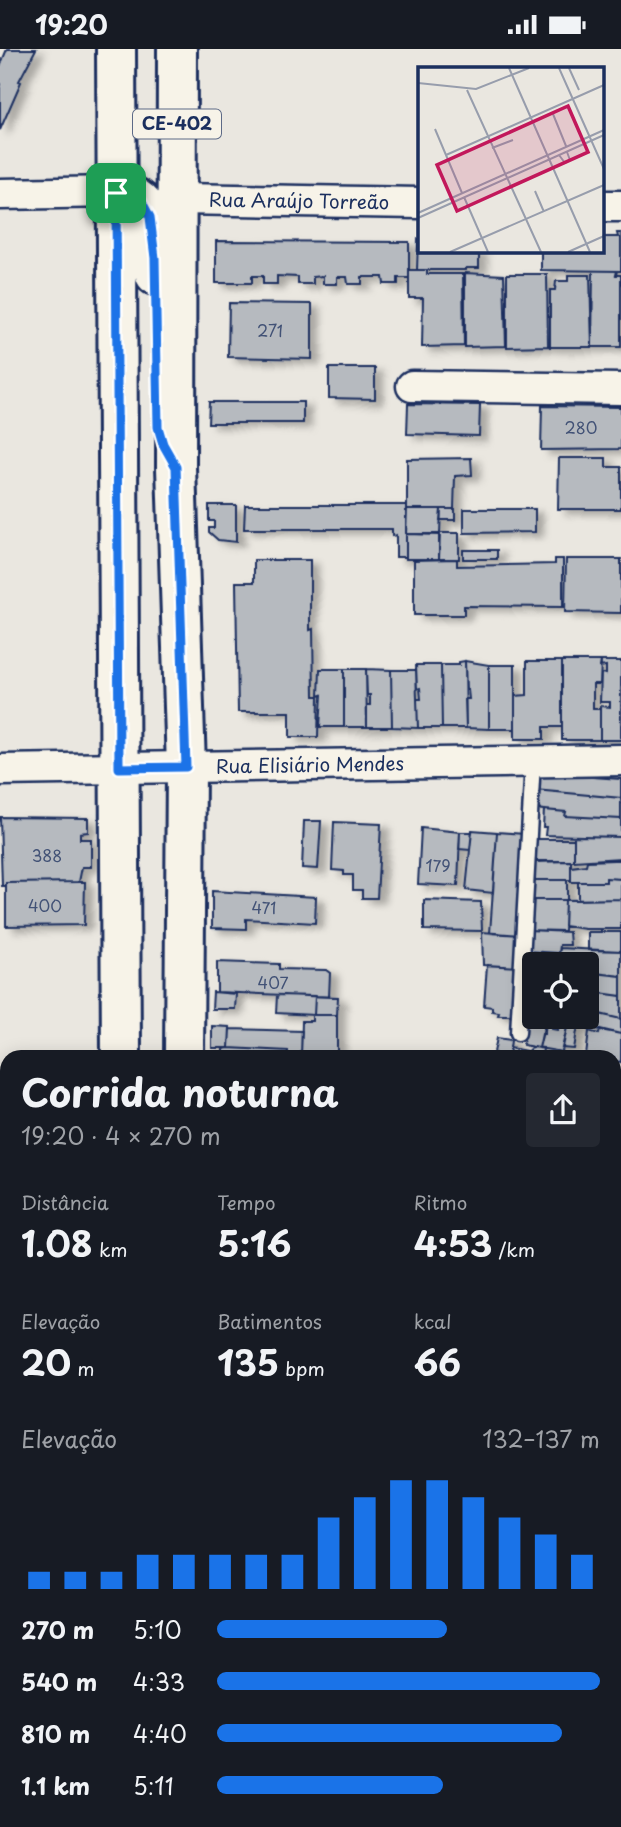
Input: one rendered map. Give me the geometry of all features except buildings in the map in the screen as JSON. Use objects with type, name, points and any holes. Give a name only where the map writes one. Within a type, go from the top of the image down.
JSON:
[{"type":"main road","name":"CE-402","points":[[116,49],[121,1050]]},
{"type":"main road","name":"CE-402","points":[[177,49],[176,467],[186,767],[184,1050]]},
{"type":"main road","points":[[116,193],[132,196],[142,202],[150,217],[155,258],[158,427],[163,444],[176,467]]},
{"type":"street","points":[[0,194],[116,193]]},
{"type":"street","name":"Rua Araújo Torreão","points":[[178,199],[418,203]]},
{"type":"street","points":[[412,386],[621,389]]},
{"type":"street","name":"Rua Elisiário Mendes","points":[[0,770],[621,760]]},
{"type":"lane","points":[[519,1033],[533,761]]},
{"type":"route","points":[[116,193],[132,196],[142,202],[150,217],[155,258],[158,427],[163,444],[176,467],[186,767],[119,768],[116,193]]}]
